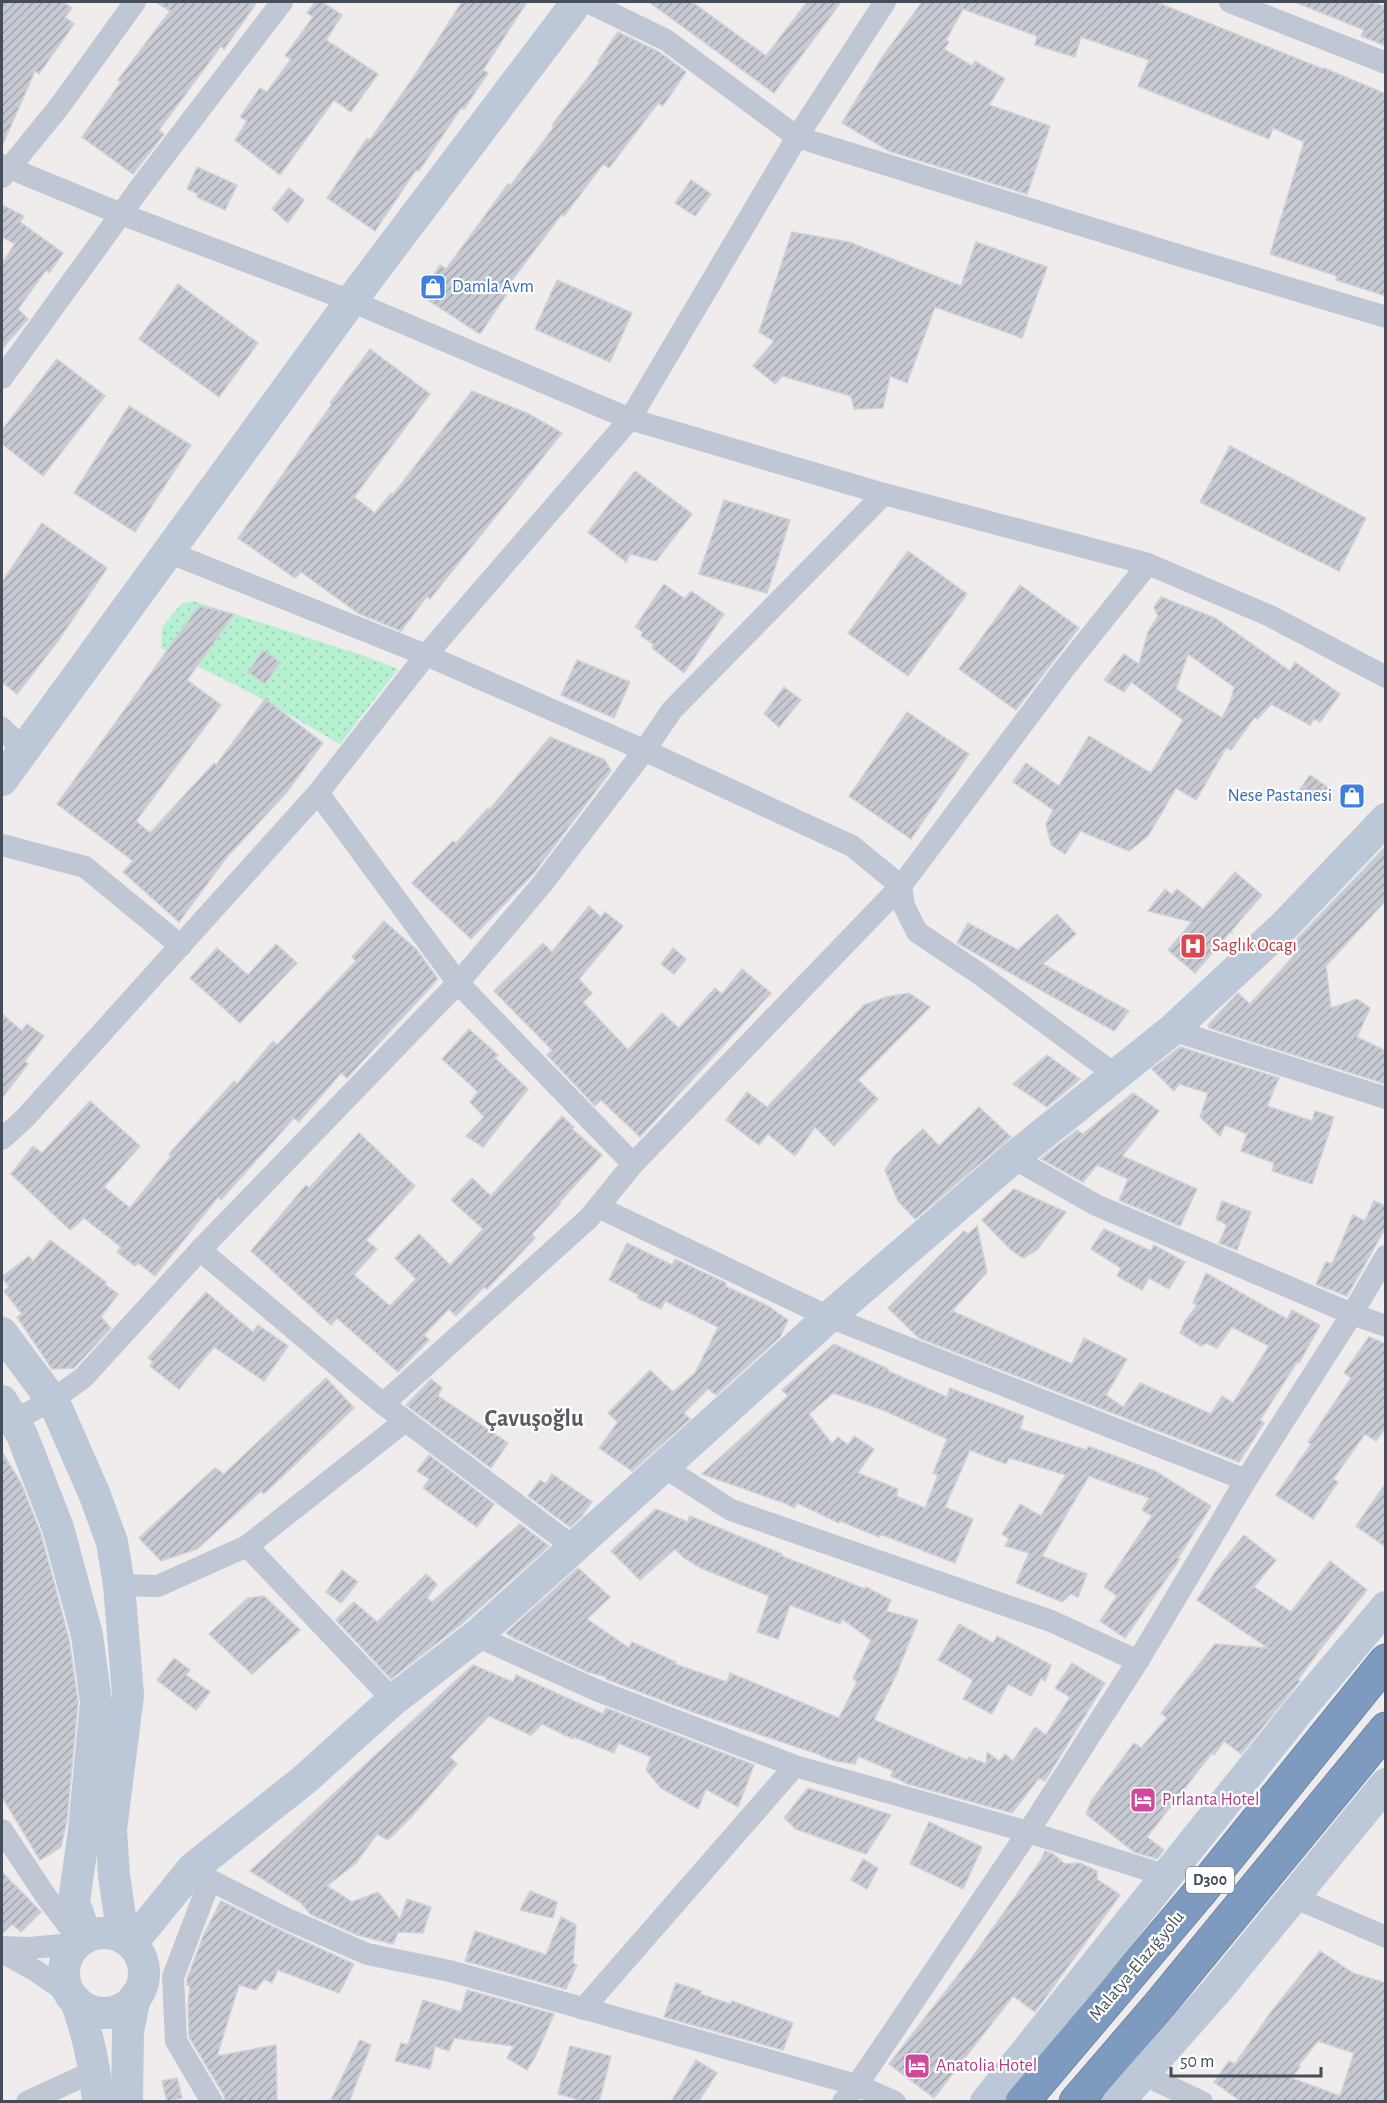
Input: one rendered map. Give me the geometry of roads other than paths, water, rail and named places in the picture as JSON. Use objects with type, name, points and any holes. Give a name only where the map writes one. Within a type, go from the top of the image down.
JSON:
[{"type":"highway","name":"Malatya-Elazığ yolu","points":[[1021,2099],[1199,1893],[1386,1661]]},
{"type":"highway","name":"D300","points":[[1076,2102],[1156,2009],[1386,1729]]},
{"type":"main road","points":[[2,780],[351,301],[577,2]]},
{"type":"main road","points":[[128,1940],[393,1700],[476,1636],[829,1317],[1013,1158],[1172,1030],[1284,926],[1386,819]]},
{"type":"main road","points":[[2,1333],[52,1400],[94,1493],[112,1542],[119,1585],[128,1695],[111,1830],[114,1875],[128,1940]]},
{"type":"main road","points":[[8,1410],[58,1528],[87,1635],[96,1702],[84,1830],[74,1902],[80,1940]]},
{"type":"main road","points":[[986,2102],[1299,1710],[1386,1607]]},
{"type":"main road","points":[[1299,1710],[1386,1635]]},
{"type":"main road","points":[[1118,2102],[1218,1989],[1386,1784]]},
{"type":"main road","points":[[73,1998],[82,2007],[99,2013],[123,2009],[142,1986],[144,1969],[141,1955],[128,1940],[110,1932],[98,1932],[80,1940],[66,1957],[63,1971],[73,1998],[87,2032],[97,2087]]},
{"type":"main road","points":[[127,2102],[128,2031],[135,1997]]},
{"type":"street","points":[[135,2],[59,106],[4,170],[351,301],[630,419],[884,494],[1148,564],[1270,616],[1386,677]]},
{"type":"street","points":[[2,378],[282,2]]},
{"type":"street","points":[[588,2],[666,40],[797,136],[1170,253],[1386,317]]},
{"type":"street","points":[[2,1139],[25,1118],[318,794],[426,655],[630,419],[797,136],[885,2]]},
{"type":"street","points":[[1230,2],[1386,63]]},
{"type":"street","points":[[8,1410],[52,1400],[83,1378],[200,1250],[458,983],[543,883],[644,751],[672,710],[884,494]]},
{"type":"street","points":[[168,552],[426,655],[852,846],[901,886],[904,906],[917,932],[981,975],[1117,1076]]},
{"type":"street","points":[[383,1404],[589,1218],[633,1164],[901,886],[1064,669],[1148,564]]},
{"type":"street","points":[[2,728],[24,750]]},
{"type":"street","points":[[318,794],[458,983],[633,1164]]},
{"type":"street","points":[[2,845],[85,867],[181,946]]},
{"type":"street","points":[[1172,1030],[1386,1098]]},
{"type":"street","points":[[1013,1158],[1096,1205],[1352,1314],[1386,1326]]},
{"type":"street","points":[[598,1207],[829,1317],[1246,1480]]},
{"type":"street","points":[[200,1250],[383,1404],[575,1548]]},
{"type":"street","points":[[850,2093],[1028,1832],[1138,1661],[1246,1480],[1352,1314],[1386,1256]]},
{"type":"street","points":[[119,1585],[158,1586],[247,1546],[405,1421]]},
{"type":"street","points":[[664,1467],[731,1510],[1051,1621],[1138,1661]]},
{"type":"street","points":[[247,1546],[393,1700]]},
{"type":"street","points":[[476,1636],[596,1690],[795,1766],[1028,1832],[1167,1876]]},
{"type":"street","points":[[583,2009],[795,1766]]},
{"type":"street","points":[[2,1830],[45,1895],[80,1940],[2,1950]]},
{"type":"street","points":[[212,2102],[176,2041],[173,1977],[202,1874],[285,1918],[367,1954],[450,1971],[583,2009],[850,2093],[895,2102]]},
{"type":"street","points":[[1293,1898],[1386,1937]]},
{"type":"street","points":[[2,1950],[73,1998]]},
{"type":"street","points":[[1142,2074],[1202,2102]]},
{"type":"street","points":[[27,2102],[79,2078],[97,2087]]},
{"type":"place","name":"Damla Avm","points":[[433,287]]},
{"type":"place","name":"Nese Pastanesi","points":[[1352,796]]},
{"type":"place","name":"Saglık Ocagı","points":[[1193,946]]},
{"type":"place","name":"Pırlanta Hotel","points":[[1143,1800]]},
{"type":"place","name":"Anatolia Hotel","points":[[917,2066]]},
{"type":"district","name":"Çavuşoğlu","points":[[534,1419]]}]
